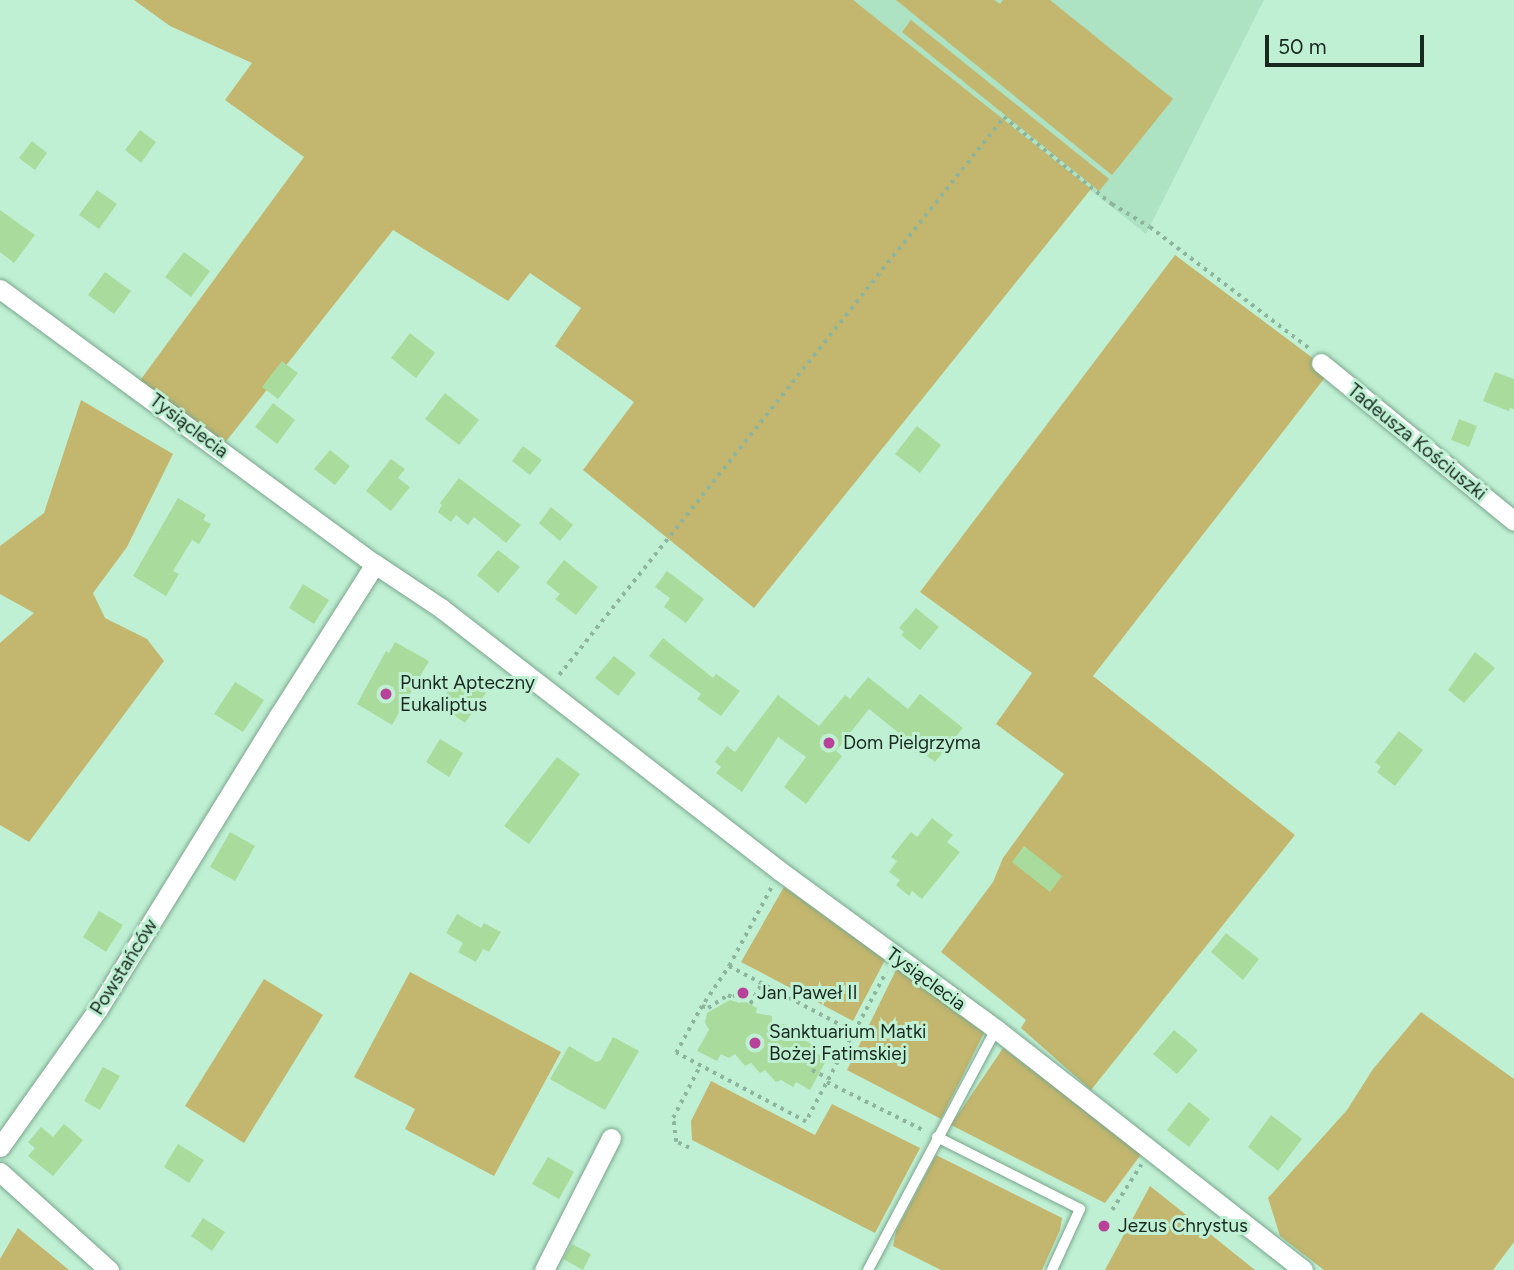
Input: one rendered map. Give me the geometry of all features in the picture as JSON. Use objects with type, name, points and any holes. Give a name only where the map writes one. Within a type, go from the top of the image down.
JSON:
[{"type":"street","name":"Tysiąclecia","points":[[0,289],[375,564],[440,608],[780,871],[996,1030],[1303,1270]]},
{"type":"street","name":"Tadeusza Kościuszki","points":[[1321,363],[1514,521]]},
{"type":"street","name":"Powstańców","points":[[0,1147],[98,1009],[375,564]]},
{"type":"street","points":[[544,1270],[611,1138]]},
{"type":"street","points":[[0,1172],[109,1270]]},
{"type":"lane","points":[[868,1270],[996,1030]]},
{"type":"lane","points":[[937,1137],[1080,1209],[1052,1270]]},
{"type":"path","points":[[547,691],[1004,117],[1112,204],[1150,227],[1317,354],[1321,363]]},
{"type":"path","points":[[780,871],[729,966],[702,1006],[676,1053],[806,1122],[895,955]]},
{"type":"path","points":[[729,966],[854,1032]]},
{"type":"path","points":[[702,1006],[708,1008],[728,995],[733,998],[735,994],[751,1003],[762,983]]},
{"type":"path","points":[[689,1148],[676,1142],[673,1118],[700,1066]]},
{"type":"path","points":[[812,1070],[918,1128]]},
{"type":"path","points":[[1112,1210],[1144,1160]]},
{"type":"shaded area","points":[[134,0],[853,0],[1091,189],[754,608],[583,470],[634,402],[555,346],[581,308],[530,273],[508,301],[393,230],[220,449],[136,386],[304,157],[225,100],[252,63],[170,26]]},
{"type":"shaded area","points":[[849,0],[1264,0],[1146,234]]},
{"type":"shaded area","points":[[896,0],[994,0],[1000,4],[1003,0],[1050,0],[1173,99],[1112,175]]},
{"type":"shaded area","points":[[911,20],[1109,179],[1099,191],[902,32]]},
{"type":"shaded area","points":[[1175,255],[1330,371],[1093,676],[1295,835],[1091,1090],[1021,1028],[1026,1020],[941,952],[993,882],[1003,858],[1064,774],[996,724],[1032,673],[920,592]]},
{"type":"shaded area","points":[[81,400],[173,454],[127,547],[93,593],[105,618],[147,639],[164,661],[29,842],[0,825],[0,643],[34,613],[0,594],[0,546],[44,513]]},
{"type":"shaded area","points":[[784,887],[885,960],[853,1021],[741,962]]},
{"type":"shaded area","points":[[897,968],[984,1033],[941,1119],[847,1070]]},
{"type":"shaded area","points":[[410,972],[561,1052],[494,1176],[405,1129],[415,1109],[354,1077]]},
{"type":"shaded area","points":[[264,979],[323,1015],[244,1143],[185,1106]]},
{"type":"shaded area","points":[[1421,1012],[1514,1079],[1514,1242],[1493,1270],[1324,1270],[1280,1236],[1268,1198],[1347,1110],[1373,1069]]},
{"type":"shaded area","points":[[1003,1048],[1142,1153],[1105,1203],[951,1125]]},
{"type":"shaded area","points":[[711,1081],[815,1135],[832,1104],[920,1148],[875,1233],[692,1140],[691,1121]]},
{"type":"shaded area","points":[[936,1155],[1062,1218],[1060,1230],[1042,1270],[941,1270],[893,1246],[896,1231]]},
{"type":"shaded area","points":[[1150,1186],[1255,1270],[1105,1270]]},
{"type":"shaded area","points":[[18,1228],[69,1270],[0,1270],[0,1259]]},
{"type":"building","points":[[140,130],[156,142],[141,163],[125,150]]},
{"type":"building","points":[[32,141],[47,153],[35,170],[19,158]]},
{"type":"building","points":[[97,190],[117,204],[99,229],[79,215]]},
{"type":"building","points":[[0,210],[35,235],[14,263],[0,252]]},
{"type":"building","points":[[184,252],[210,271],[191,297],[165,277]]},
{"type":"building","points":[[105,272],[131,291],[114,314],[88,295]]},
{"type":"building","points":[[410,333],[435,353],[416,378],[391,358]]},
{"type":"building","points":[[282,361],[298,373],[278,399],[262,387]]},
{"type":"building","points":[[1495,372],[1514,379],[1514,409],[1510,408],[1509,411],[1483,401]]},
{"type":"building","points":[[445,393],[479,420],[459,445],[425,419]]},
{"type":"building","points":[[273,403],[295,420],[277,444],[255,427]]},
{"type":"building","points":[[1459,419],[1477,426],[1469,447],[1451,440]]},
{"type":"building","points":[[917,426],[941,445],[920,473],[895,454]]},
{"type":"building","points":[[523,446],[542,460],[530,475],[512,461]]},
{"type":"building","points":[[330,450],[350,466],[335,485],[314,469]]},
{"type":"building","points":[[391,459],[405,469],[398,478],[410,487],[391,511],[366,491]]},
{"type":"building","points":[[459,478],[521,525],[506,543],[474,517],[468,525],[456,515],[451,522],[438,512],[442,505],[440,503]]},
{"type":"building","points":[[178,498],[206,515],[203,520],[211,524],[199,544],[192,540],[173,571],[179,574],[166,596],[133,576]]},
{"type":"building","points":[[551,507],[573,525],[560,541],[539,523]]},
{"type":"building","points":[[498,550],[520,567],[498,593],[477,575]]},
{"type":"building","points":[[564,560],[598,587],[576,615],[555,599],[560,594],[546,583]]},
{"type":"building","points":[[667,571],[704,599],[686,623],[664,607],[670,598],[655,587]]},
{"type":"building","points":[[303,584],[329,600],[314,624],[289,608]]},
{"type":"building","points":[[916,608],[939,627],[920,650],[901,635],[904,632],[899,628]]},
{"type":"building","points":[[663,638],[713,678],[716,674],[740,691],[721,716],[697,699],[701,694],[649,656]]},
{"type":"building","points":[[395,642],[429,661],[392,725],[357,704],[386,651],[389,653]]},
{"type":"building","points":[[1475,652],[1495,668],[1464,703],[1448,690]]},
{"type":"building","points":[[614,656],[636,673],[618,696],[595,678]]},
{"type":"building","points":[[459,675],[486,693],[465,723],[445,709],[448,704],[442,700]]},
{"type":"building","points":[[868,677],[908,709],[920,694],[963,728],[935,762],[923,753],[920,756],[902,742],[905,738],[869,709],[836,751],[842,756],[806,804],[784,787],[806,757],[778,737],[742,792],[716,773],[721,767],[715,762],[727,746],[735,752],[778,695],[819,726],[845,695],[850,699]]},
{"type":"building","points":[[235,682],[264,700],[243,732],[214,714]]},
{"type":"building","points":[[1399,731],[1423,750],[1395,786],[1377,772],[1381,767],[1375,762]]},
{"type":"building","points":[[440,739],[463,753],[449,777],[426,762]]},
{"type":"building","points":[[557,757],[580,774],[529,844],[504,826]]},
{"type":"building","points":[[932,818],[953,835],[947,842],[960,852],[922,899],[912,891],[909,896],[896,885],[900,880],[889,872],[897,861],[891,857],[911,832],[917,837]]},
{"type":"building","points":[[230,832],[255,846],[235,881],[210,867]]},
{"type":"building","points":[[1024,846],[1062,876],[1050,892],[1012,862]]},
{"type":"building","points":[[99,911],[123,925],[106,952],[83,937]]},
{"type":"building","points":[[457,914],[481,928],[484,923],[501,932],[489,952],[483,949],[476,962],[458,952],[463,943],[446,933]]},
{"type":"building","points":[[1226,933],[1259,959],[1243,980],[1211,952]]},
{"type":"building","name":"Sanktuarium Matki Bożej Fatimskiej","points":[[730,1000],[740,1003],[742,1000],[757,1008],[756,1013],[772,1016],[772,1022],[787,1025],[787,1030],[802,1033],[803,1039],[816,1047],[813,1051],[827,1059],[810,1090],[796,1082],[793,1087],[781,1080],[776,1082],[765,1070],[760,1073],[751,1063],[745,1066],[735,1054],[729,1058],[721,1054],[717,1061],[697,1051],[709,1030],[705,1022],[707,1013]]},
{"type":"building","points":[[1174,1030],[1198,1050],[1177,1074],[1153,1054]]},
{"type":"building","points":[[613,1037],[639,1051],[605,1110],[550,1079],[569,1046],[596,1062],[601,1060]]},
{"type":"building","points":[[103,1067],[120,1076],[100,1110],[84,1101]]},
{"type":"building","points":[[1189,1102],[1210,1119],[1189,1147],[1167,1130]]},
{"type":"building","points":[[1271,1115],[1302,1139],[1278,1171],[1248,1147]]},
{"type":"building","points":[[64,1124],[83,1140],[53,1176],[28,1156],[35,1148],[28,1142],[41,1127],[53,1137]]},
{"type":"building","points":[[178,1144],[204,1160],[189,1183],[164,1167]]},
{"type":"building","points":[[548,1157],[574,1172],[559,1199],[532,1184]]},
{"type":"building","points":[[203,1218],[225,1232],[212,1251],[191,1236]]},
{"type":"building","points":[[572,1244],[591,1254],[583,1270],[563,1259]]},
{"type":"place","name":"Punkt Apteczny Eukaliptus","points":[[386,694]]},
{"type":"place","name":"Dom Pielgrzyma","points":[[829,743]]},
{"type":"place","name":"Jan Paweł II","points":[[743,993]]},
{"type":"place","name":"Sanktuarium Matki Bożej Fatimskiej","points":[[755,1043]]},
{"type":"place","name":"Jezus Chrystus","points":[[1104,1226]]}]
